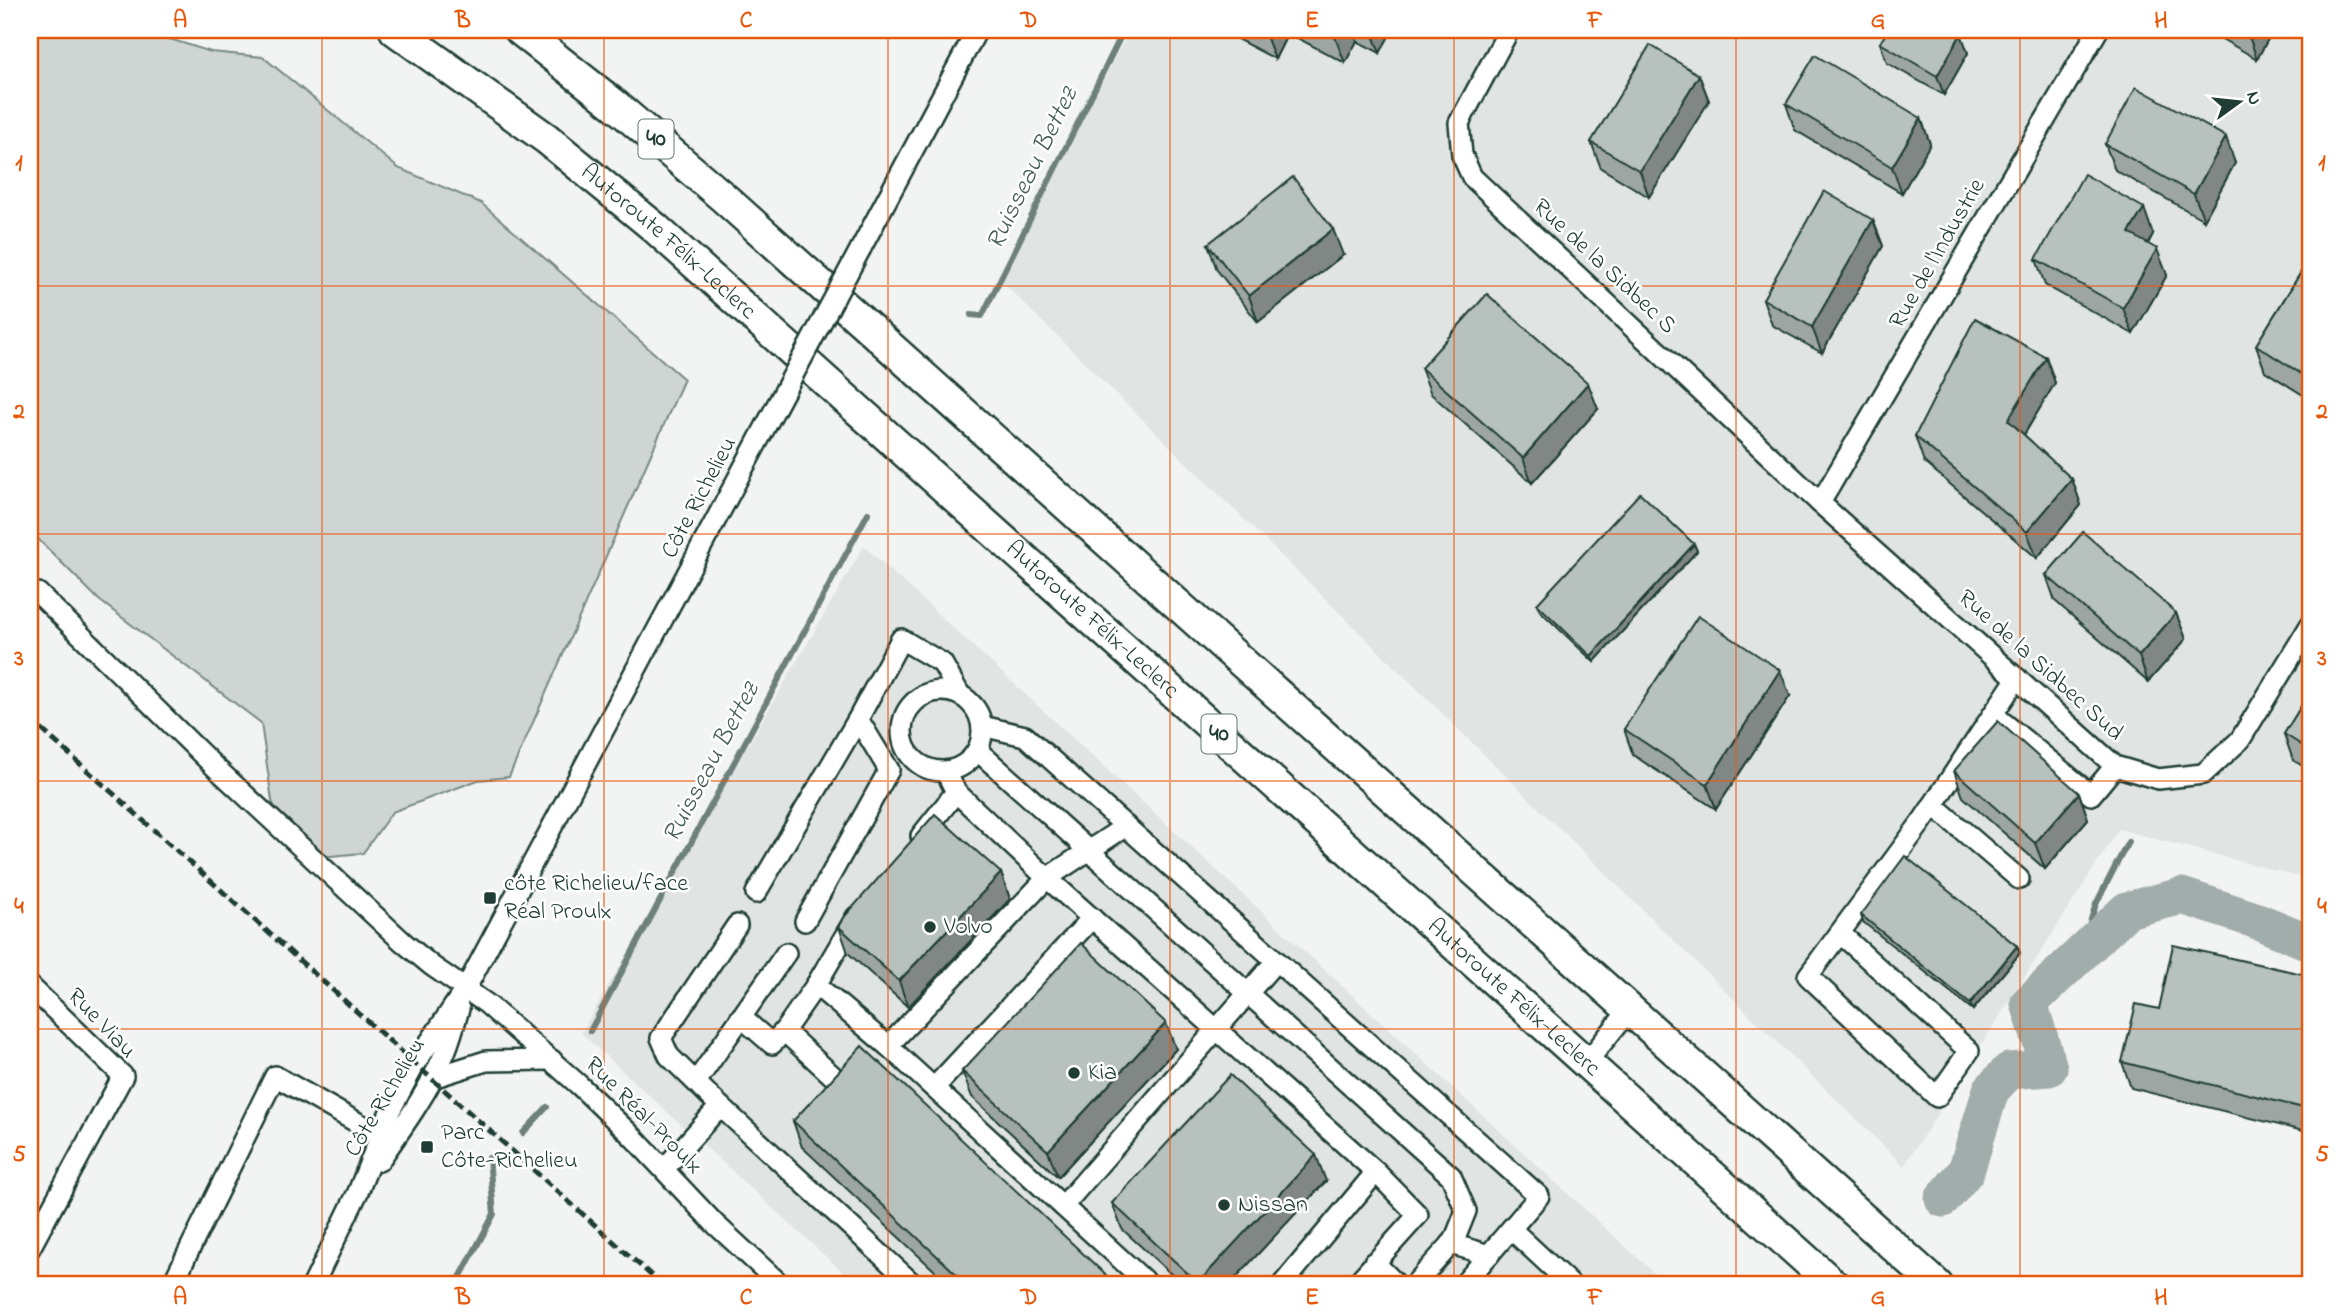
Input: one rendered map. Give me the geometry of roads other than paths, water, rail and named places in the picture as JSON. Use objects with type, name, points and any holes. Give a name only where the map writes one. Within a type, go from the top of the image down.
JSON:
[{"type":"highway","name":"Autoroute Félix-Leclerc","points":[[395,30],[547,139],[654,227],[1835,1285]]},
{"type":"highway","name":"40","points":[[520,30],[615,105],[724,198],[1937,1285]]},
{"type":"street","name":"Côte Richelieu","points":[[313,1285],[415,1064],[466,988],[977,30]]},
{"type":"street","name":"Rue de la Sidbec S","points":[[1509,30],[1459,123],[1462,155],[1472,177],[1820,503]]},
{"type":"street","name":"Rue de l'Industrie","points":[[1820,503],[2098,30]]},
{"type":"street","name":"Rue de la Sidbec Sud","points":[[1820,503],[2115,766],[2158,779],[2203,774],[2240,740],[2311,624]]},
{"type":"street","name":"Rue Réal-Proulx","points":[[38,593],[216,768],[403,942],[432,966],[466,988],[552,1060],[615,1119],[714,1223],[781,1285]]},
{"type":"street","points":[[756,893],[858,719],[901,639],[942,663],[960,695]]},
{"type":"street","points":[[1840,933],[1969,1051],[1937,1097],[1808,976],[1933,805],[2017,678]]},
{"type":"street","points":[[947,691],[960,695],[971,703],[979,714],[982,726],[978,751],[959,769],[933,771],[921,766],[911,757],[904,745],[902,731],[911,706],[921,697],[934,692],[947,691]]},
{"type":"street","points":[[1993,714],[2091,795],[2115,766]]},
{"type":"street","points":[[804,921],[889,770],[858,719]]},
{"type":"street","points":[[982,726],[1025,736],[1539,1196],[1463,1285]]},
{"type":"street","points":[[978,751],[1451,1175],[1466,1211],[1451,1244],[1413,1285]]},
{"type":"street","points":[[946,772],[956,792],[1047,878],[1376,1172],[1418,1214],[1354,1285]]},
{"type":"street","points":[[913,846],[956,792]]},
{"type":"street","points":[[1933,805],[2019,880]]},
{"type":"street","points":[[888,1046],[1047,878],[1126,826]]},
{"type":"street","points":[[741,1017],[772,1044],[816,985],[852,922],[869,900]]},
{"type":"street","points":[[933,1088],[1091,918]]},
{"type":"street","points":[[737,925],[661,1038],[669,1056],[720,1107],[914,1285]]},
{"type":"street","points":[[696,1082],[786,953]]},
{"type":"street","points":[[1063,1206],[1276,961]]},
{"type":"street","points":[[816,985],[888,1046],[1149,1285]]},
{"type":"street","name":"Rue Viau","points":[[30,986],[123,1076],[30,1248]]},
{"type":"street","name":"Côte Richelieu","points":[[358,1192],[432,1078],[444,1055],[466,988]]},
{"type":"street","points":[[1586,1063],[1629,1010]]},
{"type":"street","points":[[784,1031],[835,1078]]},
{"type":"street","points":[[432,1078],[486,1061],[552,1060]]},
{"type":"street","points":[[172,1285],[275,1076],[381,1136]]},
{"type":"street","points":[[664,1169],[720,1107]]},
{"type":"street","points":[[1282,1285],[1376,1172]]},
{"type":"street","points":[[1511,1229],[1571,1285]]},
{"type":"street","points":[[1451,1244],[1489,1255]]},
{"type":"street","points":[[1374,1262],[1397,1285]]},
{"type":"waterway","name":"Ruisseau Bettez","points":[[971,315],[982,316],[1124,30]]},
{"type":"waterway","name":"Ruisseau Bettez","points":[[590,1031],[868,513]]},
{"type":"waterway","points":[[2079,956],[2096,904],[2128,842]]},
{"type":"waterway","points":[[1943,1199],[1966,1171],[1991,1090],[2009,1071],[2049,1068],[2029,1003],[2127,910],[2182,896],[2255,920],[2311,943]]},
{"type":"waterway","name":"Ruisseau Bettez","points":[[523,1133],[547,1107]]},
{"type":"waterway","name":"Ruisseau Bettez","points":[[456,1285],[494,1214],[489,1158]]},
{"type":"railway","points":[[30,719],[662,1285]]},
{"type":"place","name":"côte Richelieu/face Réal Proulx","points":[[490,898]]},
{"type":"place","name":"Volvo","points":[[930,927]]},
{"type":"place","name":"Kia","points":[[1074,1073]]},
{"type":"place","name":"Parc Côte-Richelieu","points":[[427,1147]]},
{"type":"place","name":"Nissan","points":[[1224,1205]]}]
